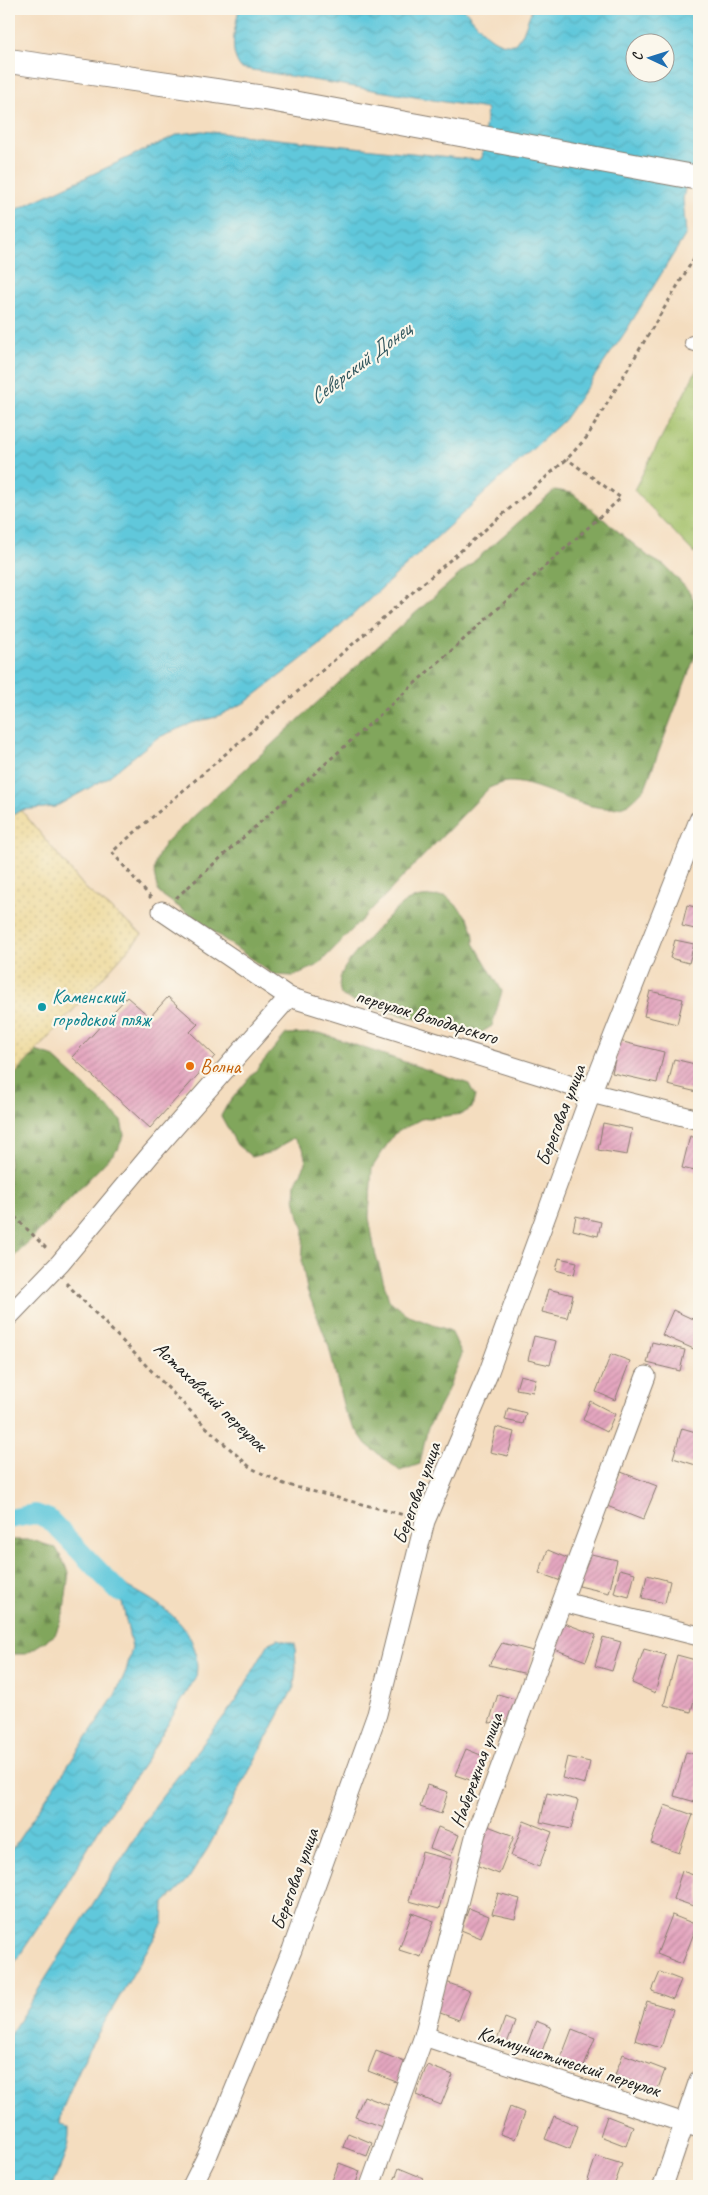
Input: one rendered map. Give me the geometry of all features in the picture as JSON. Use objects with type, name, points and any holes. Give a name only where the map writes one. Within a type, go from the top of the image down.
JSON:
[{"type":"street","points":[[9,61],[265,98],[699,178]]},
{"type":"street","name":"Береговая улица","points":[[192,2186],[209,2152],[292,1950],[377,1714],[425,1521],[488,1374],[591,1093],[699,820]]},
{"type":"street","name":"переулок Володарского","points":[[162,911],[289,997],[543,1076],[591,1093],[699,1120]]},
{"type":"street","points":[[9,1316],[57,1267],[151,1154],[289,997]]},
{"type":"street","name":"Набережная улица","points":[[370,2186],[424,2036],[476,1833],[646,1376]]},
{"type":"street","points":[[563,1602],[699,1636]]},
{"type":"street","name":"Коммунистический переулок","points":[[424,2036],[692,2126]]},
{"type":"street","points":[[663,2186],[692,2126],[699,2080]]},
{"type":"path","points":[[567,459],[621,498],[162,911],[112,852],[567,459],[587,436],[699,250]]},
{"type":"path","name":"Астаховский переулок","points":[[9,1211],[57,1267],[205,1426],[251,1468],[284,1484],[425,1521]]},
{"type":"green space","points":[[699,365],[699,550],[694,553],[634,490]]},
{"type":"green space","points":[[555,490],[572,493],[649,557],[665,566],[689,591],[699,609],[697,651],[645,788],[628,804],[614,808],[584,804],[521,783],[507,782],[489,788],[318,965],[293,976],[274,975],[159,893],[154,872],[158,855],[166,842],[386,639]]},
{"type":"green space","points":[[446,896],[462,911],[470,922],[474,943],[502,991],[492,1026],[479,1034],[462,1031],[357,1003],[341,995],[339,982],[344,969],[364,943],[393,912],[412,899]]},
{"type":"green space","points":[[320,1033],[469,1084],[475,1096],[472,1108],[462,1114],[421,1119],[394,1134],[372,1168],[369,1217],[375,1252],[389,1300],[409,1316],[451,1331],[462,1354],[446,1394],[427,1430],[420,1464],[400,1471],[366,1444],[345,1413],[329,1347],[307,1290],[302,1263],[304,1229],[299,1218],[295,1198],[296,1182],[306,1163],[303,1148],[293,1138],[272,1152],[252,1157],[237,1145],[221,1116],[227,1105],[286,1034]]},
{"type":"green space","points":[[29,1049],[52,1056],[121,1120],[124,1135],[118,1149],[9,1262],[9,1061]]},
{"type":"green space","points":[[9,1540],[32,1540],[56,1548],[69,1572],[64,1611],[55,1635],[25,1654],[9,1654]]},
{"type":"sand","name":"Каменский городской пляж","points":[[21,810],[86,889],[142,934],[9,1081],[9,817]]},
{"type":"water","name":"Северский Донец","points":[[239,9],[464,9],[486,34],[499,42],[515,44],[523,33],[532,9],[699,9],[699,156],[695,160],[687,180],[683,199],[686,234],[624,334],[564,420],[320,645],[246,702],[216,717],[192,723],[157,738],[107,778],[55,807],[21,810],[9,817],[9,213],[179,134],[202,131],[478,160],[482,158],[487,109],[241,68],[235,55],[234,32]]},
{"type":"water","points":[[101,1573],[152,1601],[168,1612],[181,1625],[191,1640],[196,1657],[196,1677],[144,1764],[101,1826],[62,1892],[9,1971],[9,1854],[115,1695],[126,1671],[132,1648],[122,1602]]},
{"type":"water","points":[[278,1639],[295,1644],[296,1667],[294,1687],[208,1848],[187,1881],[164,1903],[163,1923],[87,2052],[62,2110],[60,2123],[69,2128],[69,2136],[64,2158],[52,2186],[9,2186],[9,2036],[155,1806],[235,1702],[269,1643]]},
{"type":"building","points":[[687,905],[699,908],[699,930],[682,926]]},
{"type":"building","points":[[675,940],[694,944],[689,963],[670,958]]},
{"type":"building","points":[[650,991],[683,999],[677,1024],[644,1016]]},
{"type":"building","points":[[127,997],[150,1017],[168,997],[198,1024],[190,1032],[215,1056],[150,1128],[72,1057]]},
{"type":"building","points":[[619,1041],[664,1052],[657,1083],[612,1073]]},
{"type":"building","points":[[674,1059],[699,1065],[697,1092],[668,1085]]},
{"type":"building","points":[[603,1123],[632,1129],[627,1155],[598,1150]]},
{"type":"building","points":[[690,1136],[699,1139],[699,1172],[682,1168]]},
{"type":"building","points":[[576,1216],[601,1222],[598,1236],[573,1230]]},
{"type":"building","points":[[559,1258],[577,1262],[574,1275],[556,1270]]},
{"type":"building","points":[[548,1289],[573,1295],[567,1318],[542,1312]]},
{"type":"building","points":[[673,1310],[699,1322],[699,1344],[696,1350],[662,1335]]},
{"type":"building","points":[[534,1336],[556,1341],[550,1365],[528,1360]]},
{"type":"building","points":[[652,1342],[685,1350],[680,1371],[647,1363]]},
{"type":"building","points":[[611,1354],[630,1361],[615,1400],[596,1392]]},
{"type":"building","points":[[520,1375],[536,1379],[533,1392],[516,1389]]},
{"type":"building","points":[[590,1401],[615,1414],[607,1432],[583,1420]]},
{"type":"building","points":[[508,1408],[526,1413],[523,1424],[505,1420]]},
{"type":"building","points":[[496,1427],[514,1432],[508,1456],[490,1452]]},
{"type":"building","points":[[682,1428],[699,1433],[699,1466],[673,1458]]},
{"type":"building","points":[[621,1472],[657,1486],[643,1520],[607,1506]]},
{"type":"building","points":[[548,1550],[569,1559],[561,1581],[539,1573]]},
{"type":"building","points":[[587,1553],[617,1560],[609,1593],[579,1586]]},
{"type":"building","points":[[620,1569],[635,1573],[629,1597],[614,1593]]},
{"type":"building","points":[[647,1575],[670,1581],[665,1603],[642,1598]]},
{"type":"building","points":[[564,1623],[596,1635],[586,1661],[554,1649]]},
{"type":"building","points":[[603,1637],[621,1642],[612,1671],[595,1666]]},
{"type":"building","points":[[502,1643],[533,1651],[527,1674],[489,1665]]},
{"type":"building","points":[[644,1649],[666,1655],[655,1693],[632,1683]]},
{"type":"building","points":[[677,1655],[699,1661],[699,1680],[691,1712],[664,1705]]},
{"type":"building","points":[[498,1694],[515,1699],[507,1721],[489,1723]]},
{"type":"building","points":[[466,1749],[488,1758],[476,1782],[455,1775]]},
{"type":"building","points":[[686,1752],[699,1755],[699,1803],[674,1796]]},
{"type":"building","points":[[567,1757],[590,1762],[585,1784],[562,1778]]},
{"type":"building","points":[[427,1785],[448,1792],[441,1814],[420,1807]]},
{"type":"building","points":[[547,1793],[578,1800],[571,1829],[540,1822]]},
{"type":"building","points":[[665,1805],[693,1815],[679,1853],[651,1843]]},
{"type":"building","points":[[524,1821],[552,1832],[539,1867],[511,1856]]},
{"type":"building","points":[[488,1826],[514,1836],[499,1874],[473,1864]]},
{"type":"building","points":[[438,1827],[459,1835],[451,1856],[430,1848]]},
{"type":"building","points":[[422,1852],[452,1860],[439,1909],[409,1901]]},
{"type":"building","points":[[682,1871],[699,1877],[699,1908],[673,1899]]},
{"type":"building","points":[[498,1893],[520,1899],[515,1919],[492,1914]]},
{"type":"building","points":[[469,1908],[489,1916],[481,1938],[461,1930]]},
{"type":"building","points":[[412,1913],[434,1921],[421,1957],[399,1950]]},
{"type":"building","points":[[672,1915],[697,1925],[682,1964],[657,1954]]},
{"type":"building","points":[[660,1972],[681,1980],[673,1999],[652,1991]]},
{"type":"building","points":[[446,1982],[470,1991],[459,2020],[435,2011]]},
{"type":"building","points":[[647,2001],[673,2009],[661,2048],[635,2040]]},
{"type":"building","points":[[505,2018],[515,2022],[506,2046],[496,2043]]},
{"type":"building","points":[[536,2021],[551,2027],[539,2059],[524,2053]]},
{"type":"building","points":[[572,2029],[595,2038],[582,2072],[559,2063]]},
{"type":"building","points":[[376,2051],[407,2063],[399,2083],[368,2071]]},
{"type":"building","points":[[623,2054],[665,2070],[657,2091],[615,2075]]},
{"type":"building","points":[[427,2065],[453,2075],[441,2105],[416,2095]]},
{"type":"building","points":[[364,2096],[390,2106],[382,2127],[355,2117]]},
{"type":"building","points":[[510,2107],[525,2113],[515,2139],[500,2134]]},
{"type":"building","points":[[554,2116],[578,2126],[570,2149],[545,2139]]},
{"type":"building","points":[[607,2116],[633,2126],[626,2146],[600,2136]]},
{"type":"building","points":[[348,2133],[372,2143],[367,2156],[343,2147]]},
{"type":"building","points":[[596,2156],[622,2164],[614,2186],[586,2186]]},
{"type":"building","points":[[339,2163],[360,2171],[355,2186],[340,2186],[331,2183]]},
{"type":"building","points":[[399,2168],[423,2178],[420,2186],[392,2186]]},
{"type":"waterway","points":[[9,1519],[35,1514],[49,1519],[119,1592]]},
{"type":"place","name":"Каменский городской пляж","points":[[42,1007]]},
{"type":"place","name":"Волна","points":[[190,1066]]}]
